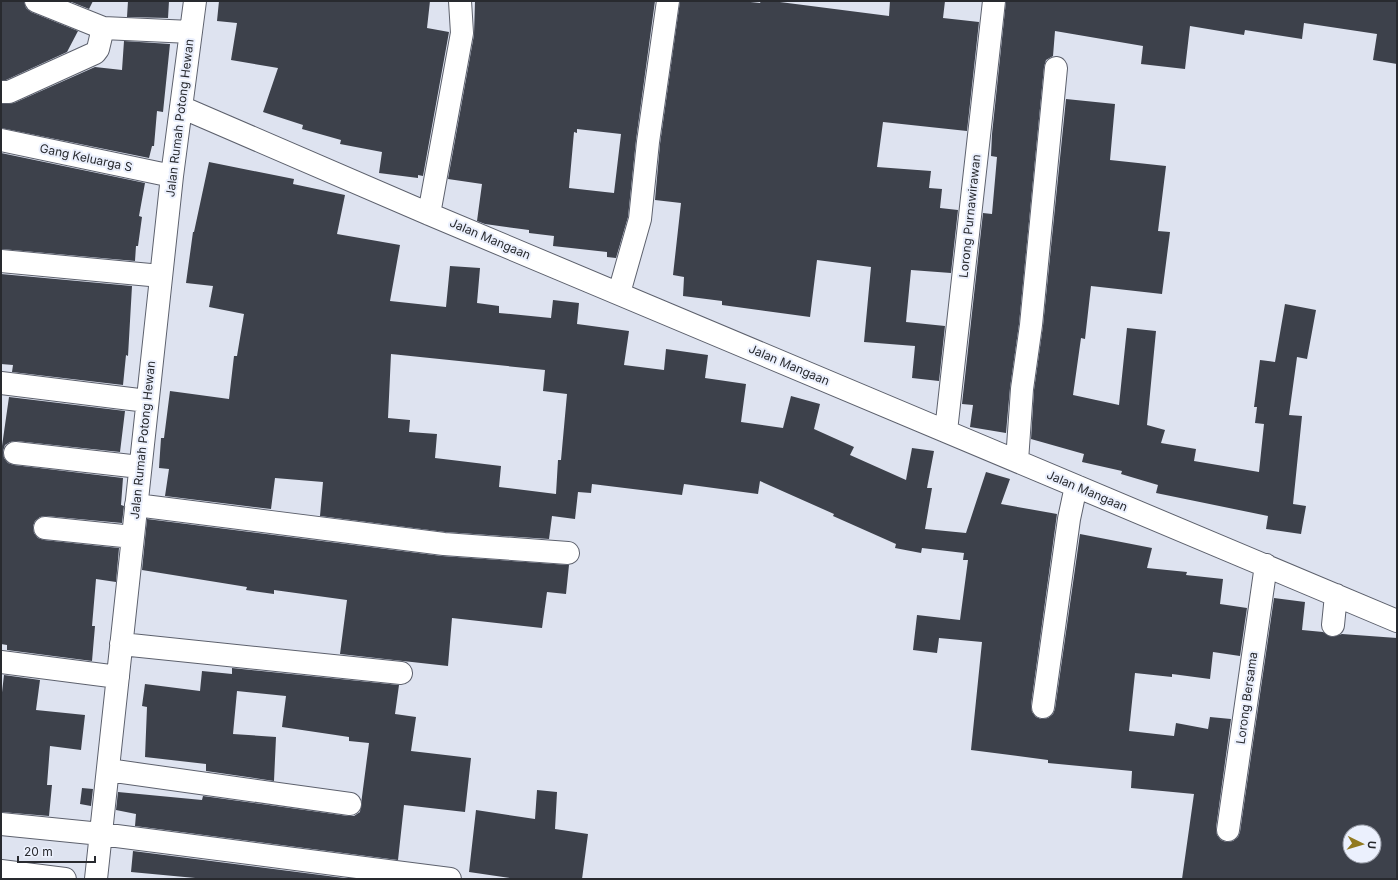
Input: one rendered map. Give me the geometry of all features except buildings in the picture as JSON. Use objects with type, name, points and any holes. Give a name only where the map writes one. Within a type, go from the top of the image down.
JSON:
[{"type":"street","points":[[36,1],[103,28],[191,32]]},
{"type":"street","name":"Jalan Rumah Potong Hewan","points":[[96,879],[172,176],[195,1]]},
{"type":"street","points":[[429,214],[462,33],[460,1]]},
{"type":"street","points":[[618,293],[640,220],[648,142],[668,1]]},
{"type":"street","name":"Lorong Purnawirawan","points":[[946,431],[994,1]]},
{"type":"street","points":[[1,92],[9,92],[95,53],[98,49],[103,28]]},
{"type":"street","points":[[1017,461],[1022,389],[1031,325],[1056,68]]},
{"type":"street","name":"Jalan Mangaan","points":[[181,107],[429,214],[1397,621]]},
{"type":"street","name":"Gang Keluarga S","points":[[1,140],[172,176]]},
{"type":"street","points":[[1,261],[161,276]]},
{"type":"street","points":[[1,383],[147,401]]},
{"type":"street","points":[[15,454],[140,467]]},
{"type":"street","points":[[1043,708],[1069,519],[1076,486]]},
{"type":"street","points":[[136,504],[444,544],[568,553]]},
{"type":"street","points":[[45,528],[133,537]]},
{"type":"street","name":"Lorong Bersama","points":[[1228,830],[1266,565]]},
{"type":"street","points":[[1332,625],[1336,595]]},
{"type":"street","points":[[121,644],[401,673]]},
{"type":"street","points":[[1,662],[118,677]]},
{"type":"street","points":[[108,770],[350,804]]},
{"type":"street","points":[[1,824],[101,834],[450,879]]},
{"type":"street","points":[[1,872],[65,879]]}]
